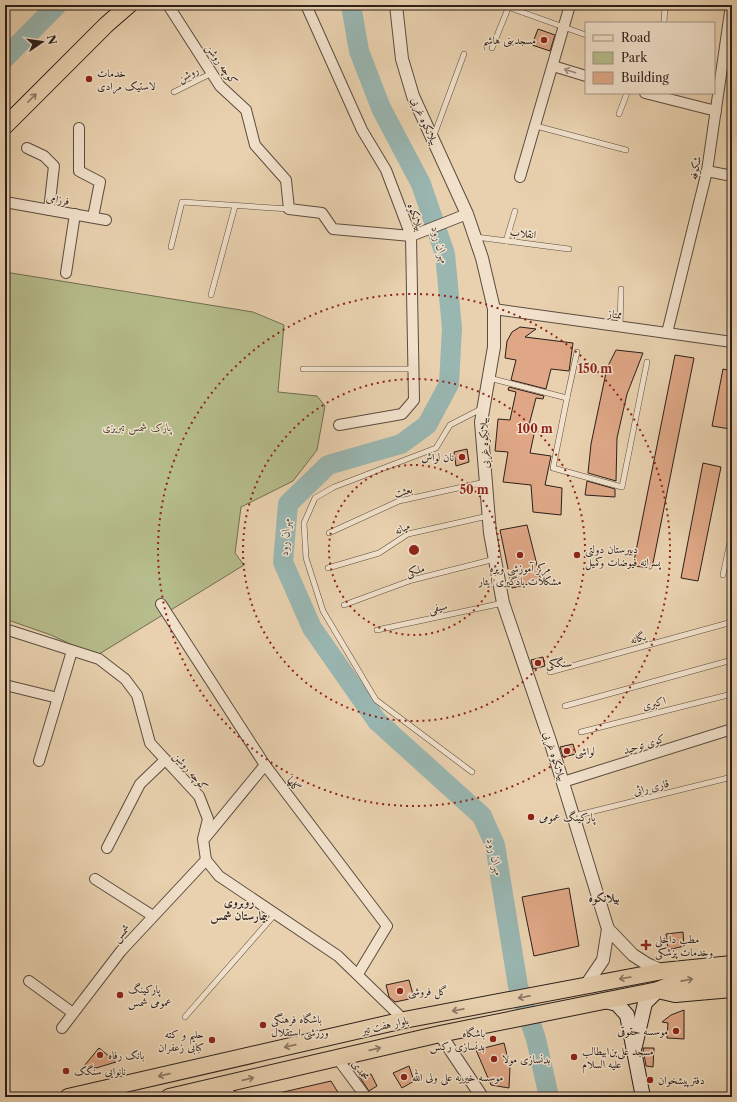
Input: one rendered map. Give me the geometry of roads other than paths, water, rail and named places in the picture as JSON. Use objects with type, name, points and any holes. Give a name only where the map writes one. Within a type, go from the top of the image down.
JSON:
[{"type":"highway","points":[[5,126],[106,24],[129,5]]},
{"type":"highway","points":[[668,970],[696,958],[732,953]]},
{"type":"highway","points":[[706,971],[732,964]]},
{"type":"highway","name":"بلوار هفت تیر","points":[[68,1097],[404,1020],[668,970],[706,971]]},
{"type":"highway","points":[[706,971],[732,974]]},
{"type":"highway","name":"بلوار هفت تیر","points":[[169,1097],[187,1095],[218,1086],[440,1034],[658,990],[706,971]]},
{"type":"highway","points":[[658,990],[676,994],[732,989]]},
{"type":"main road","points":[[634,1048],[646,1003],[658,990]]},
{"type":"main road","points":[[605,1001],[617,1004],[626,1015],[643,1097]]},
{"type":"street","name":"کوچه روشن","points":[[168,5],[220,86],[246,110],[255,145],[286,180],[289,209]]},
{"type":"street","name":"بیلانکوه","points":[[306,5],[362,130],[386,170],[411,236],[414,400],[402,414],[339,425]]},
{"type":"street","name":"بیلانکوه غربی","points":[[396,5],[402,59],[413,96],[467,214],[482,258],[494,309],[494,347],[482,422],[488,516],[503,603],[574,816],[608,929],[603,960],[586,985]]},
{"type":"street","points":[[520,176],[536,126],[570,5]]},
{"type":"street","name":"شکوفه","points":[[667,333],[707,171],[731,5]]},
{"type":"street","points":[[553,66],[585,76]]},
{"type":"street","points":[[661,95],[716,111]]},
{"type":"street","points":[[79,128],[78,171],[100,182],[92,217]]},
{"type":"street","points":[[27,148],[44,156],[54,166],[49,210]]},
{"type":"street","points":[[707,171],[732,176]]},
{"type":"street","name":"فرزامی","points":[[5,202],[106,220]]},
{"type":"street","points":[[289,209],[322,214],[333,229],[411,236],[467,214]]},
{"type":"street","points":[[66,273],[75,214]]},
{"type":"street","name":"ممتاز","points":[[494,309],[732,342]]},
{"type":"street","name":"گلها","points":[[161,604],[265,765],[387,926],[358,974]]},
{"type":"street","name":"کوچه روشن","points":[[5,629],[100,659],[125,679],[137,695],[150,744],[199,796],[208,819],[203,839],[206,860]]},
{"type":"street","points":[[39,761],[72,651]]},
{"type":"street","points":[[5,685],[58,698]]},
{"type":"street","name":"کوی توحید","points":[[563,782],[732,729]]},
{"type":"street","points":[[107,848],[140,784],[165,760]]},
{"type":"street","points":[[203,839],[265,765]]},
{"type":"street","points":[[206,860],[219,876],[338,956],[404,1020]]},
{"type":"street","name":"شمس","points":[[62,1028],[121,951],[206,860]]},
{"type":"street","points":[[95,879],[153,916]]},
{"type":"street","name":"بیلانکوه غربی","points":[[608,929],[633,955],[647,964],[668,970]]},
{"type":"street","points":[[29,981],[73,1013]]},
{"type":"street","points":[[440,1034],[482,1097]]},
{"type":"street","name":"محمدی","points":[[337,1058],[366,1097]]},
{"type":"street","points":[[218,1086],[232,1097]]},
{"type":"lane","points":[[502,5],[509,6],[585,35]]},
{"type":"lane","points":[[664,22],[665,5]]},
{"type":"lane","points":[[492,48],[509,6]]},
{"type":"lane","points":[[433,139],[464,54]]},
{"type":"lane","name":"روشن","points":[[174,92],[212,74]]},
{"type":"lane","points":[[619,114],[627,94]]},
{"type":"lane","points":[[536,126],[626,150]]},
{"type":"lane","points":[[172,247],[182,202],[289,209]]},
{"type":"lane","points":[[211,295],[235,206]]},
{"type":"lane","points":[[506,241],[515,211]]},
{"type":"lane","name":"انقلاب","points":[[475,237],[569,248]]},
{"type":"lane","points":[[620,289],[620,327]]},
{"type":"lane","points":[[577,352],[553,468],[622,487],[647,362]]},
{"type":"lane","points":[[303,369],[414,369]]},
{"type":"lane","points":[[489,378],[567,398]]},
{"type":"lane","points":[[472,772],[376,700],[322,611],[306,558],[304,523],[315,498],[334,487],[436,448],[450,425],[484,408]]},
{"type":"lane","name":"بعثت","points":[[329,533],[399,501],[486,481]]},
{"type":"lane","name":"میانه","points":[[328,568],[379,553],[408,534],[488,516]]},
{"type":"lane","points":[[723,575],[732,532]]},
{"type":"lane","name":"ملکی","points":[[344,605],[412,580],[495,560]]},
{"type":"lane","name":"سیفی","points":[[377,630],[503,603]]},
{"type":"lane","name":"یگانه","points":[[550,672],[732,622]]},
{"type":"lane","points":[[564,706],[732,660]]},
{"type":"lane","name":"اکبری","points":[[581,732],[732,694]]},
{"type":"lane","name":"قاری راثی","points":[[574,816],[732,777]]},
{"type":"lane","points":[[185,1017],[276,913]]},
{"type":"waterway","points":[[5,58],[57,5]]},
{"type":"waterway","name":"مهران رود","points":[[351,5],[359,51],[381,108],[421,184],[445,254],[452,328],[449,384],[427,425],[401,444],[328,465],[288,504],[283,562],[312,628],[377,721],[482,816],[495,845],[518,986],[536,1039],[549,1097]]},
{"type":"place","name":"مسجدبنی هاشم","points":[[544,40]]},
{"type":"place","name":"خدمات لاستیک مرادی","points":[[89,79]]},
{"type":"place","name":"نان لواش","points":[[462,457]]},
{"type":"place","name":"مرکز آموزشی ویژه مشکلات یادگیری ایثار","points":[[520,555]]},
{"type":"place","name":"دبیرستان دولتی پسرانه فیوضات وکمیل","points":[[577,555]]},
{"type":"place","name":"سنگکی","points":[[538,663]]},
{"type":"place","name":"لواشی","points":[[567,751]]},
{"type":"place","name":"پارکینگ عمومی","points":[[531,817]]},
{"type":"place","name":"مطب داخلی وخدمات پزشکی","points":[[646,945]]},
{"type":"place","name":"گل فروشی","points":[[400,991]]},
{"type":"place","name":"پارکینگ عمومی شمس","points":[[120,995]]},
{"type":"place","name":"باشگاه فرهنگی ورزشی استقلال","points":[[263,1025]]},
{"type":"place","name":"موسسه حقوقی","points":[[676,1031]]},
{"type":"place","name":"باشگاه بدنسازی رکس","points":[[493,1039]]},
{"type":"place","name":"حلیم و کته کبابی زعفران","points":[[212,1040]]},
{"type":"place","name":"بانک رفاه","points":[[100,1055]]},
{"type":"place","name":"مسجد علی‌بن‌ابیطالب علیه السلام","points":[[574,1057]]},
{"type":"place","name":"بدنسازی مولا","points":[[494,1059]]},
{"type":"place","name":"نانوایی سنگک","points":[[66,1071]]},
{"type":"place","name":"موسسه خیریه علی ولی الله","points":[[404,1077]]},
{"type":"place","name":"دفترپیشخوان","points":[[650,1080]]},
{"type":"district","name":"بیلانکوه","points":[[604,898]]},
{"type":"district","name":"روبروی بیمارستان شمس","points":[[239,909]]},
{"type":"park label","name":"پارک شمس تبریزی","points":[[137,427]]}]
